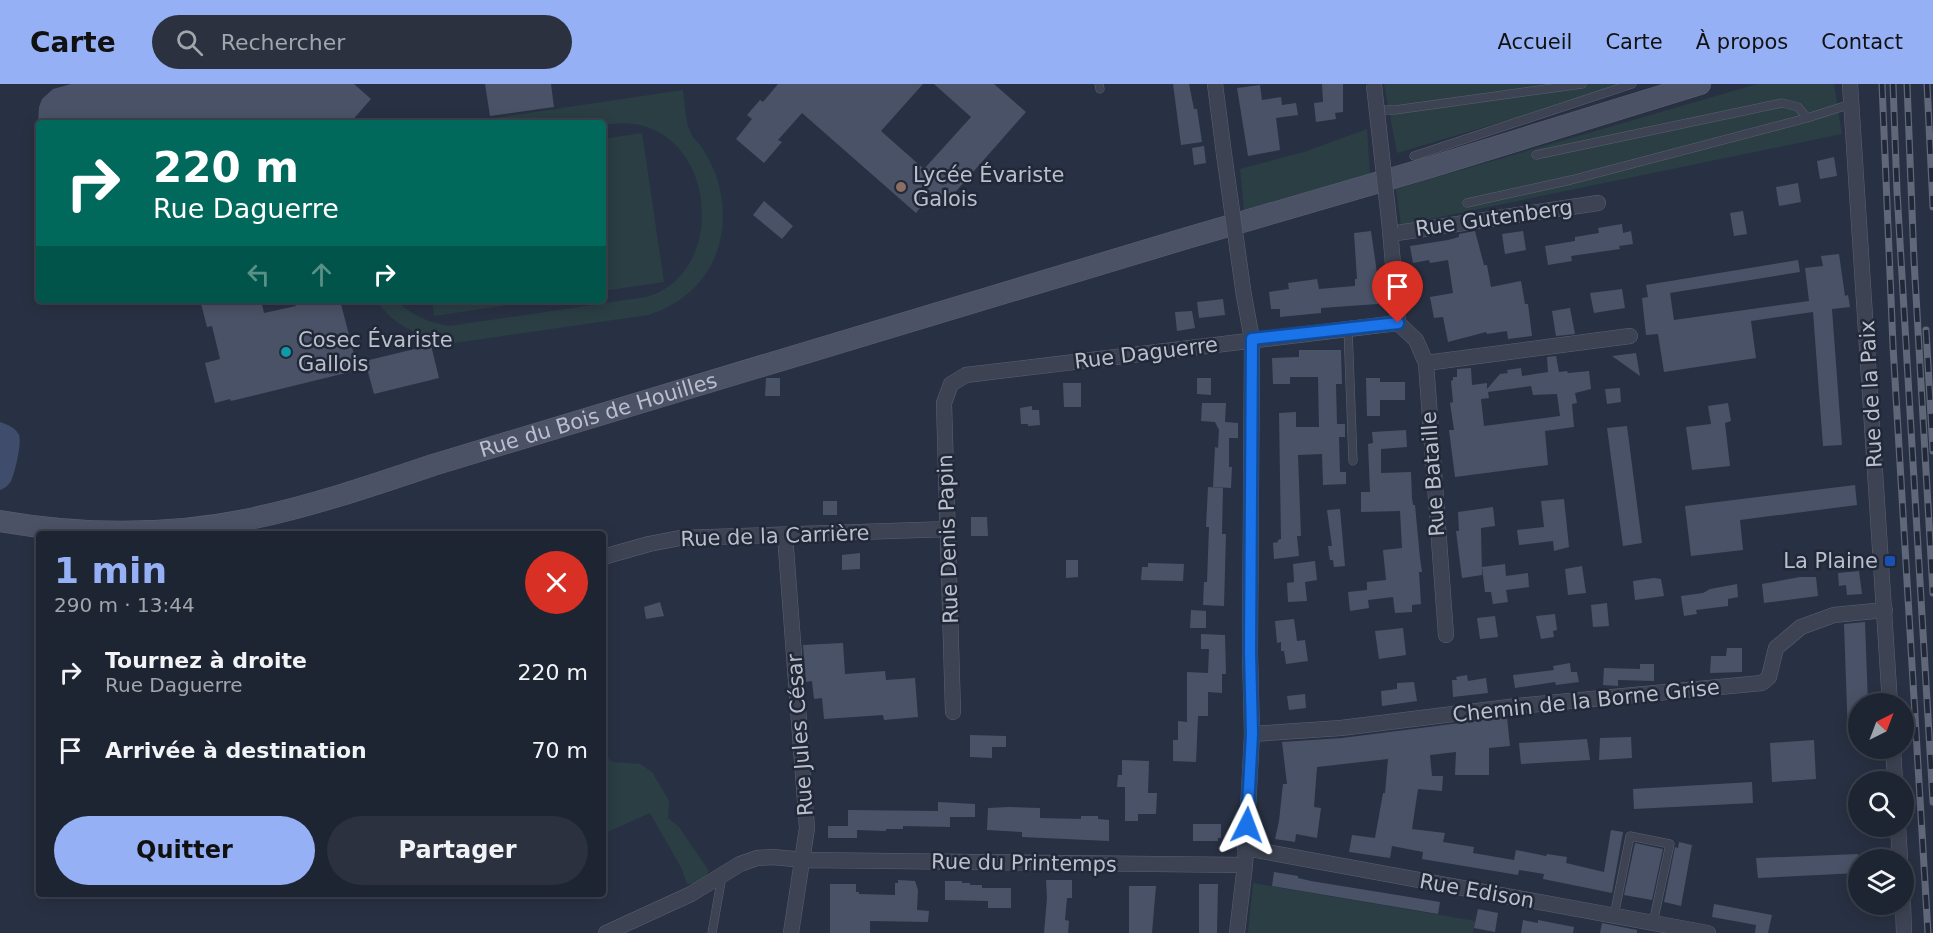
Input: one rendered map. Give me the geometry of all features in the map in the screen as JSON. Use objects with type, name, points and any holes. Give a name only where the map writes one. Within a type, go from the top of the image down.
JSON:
[{"type":"main road","name":"Rue du Bois de Houilles","points":[[0,521],[54,529],[125,531],[179,529],[255,518],[336,498],[433,465],[1431,167],[1700,84]]},
{"type":"street","points":[[1215,84],[1252,339],[1250,652],[1252,734],[1245,865],[1237,933]]},
{"type":"street","points":[[1374,84],[1398,323]]},
{"type":"street","name":"Rue de la Paix","points":[[1850,84],[1889,693]]},
{"type":"street","name":"Rue Gutenberg","points":[[1390,231],[1598,203]]},
{"type":"street","name":"Rue Daguerre","points":[[966,375],[1398,323]]},
{"type":"street","name":"Rue Bataille","points":[[1398,323],[1416,340],[1426,363],[1446,635]]},
{"type":"street","points":[[1426,363],[1630,336]]},
{"type":"street","name":"Rue Denis Papin","points":[[953,712],[944,403],[951,384],[966,375]]},
{"type":"street","name":"Rue de la Carrière","points":[[606,556],[680,538],[949,529]]},
{"type":"street","name":"Rue Jules César","points":[[784,535],[807,828],[804,860],[791,933]]},
{"type":"street","name":"Chemin de la Borne Grise","points":[[1252,734],[1341,728],[1517,706],[1762,683],[1769,677],[1776,648],[1801,627],[1834,615],[1885,610]]},
{"type":"street","name":"Rue Edison","points":[[1245,848],[1708,933]]},
{"type":"street","name":"Rue du Printemps","points":[[606,933],[691,894],[740,864],[757,858],[1245,865]]},
{"type":"street","points":[[1904,915],[1905,933]]},
{"type":"lane","points":[[1377,110],[1395,110],[1582,84]]},
{"type":"lane","points":[[1414,156],[1632,84]]},
{"type":"lane","points":[[1536,155],[1782,103],[1798,107],[1807,118]]},
{"type":"lane","points":[[1467,203],[1571,180],[1807,118],[1851,104]]},
{"type":"lane","points":[[1348,328],[1353,461]]},
{"type":"lane","points":[[1614,916],[1630,836],[1670,844],[1653,923]]},
{"type":"lane","points":[[712,933],[722,875]]},
{"type":"shaded area","points":[[1384,84],[1629,84],[1397,153]]},
{"type":"shaded area","points":[[1757,84],[1834,84],[1842,134],[1401,225],[1396,189]]},
{"type":"shaded area","points":[[683,90],[688,127],[716,175],[721,198],[723,220],[720,241],[713,261],[702,278],[688,293],[670,306],[648,315],[454,343],[410,330],[392,318],[378,303],[400,303],[421,318],[450,326],[646,297],[671,285],[689,265],[699,239],[702,212],[698,184],[687,159],[669,139],[644,126],[629,123],[606,125],[606,120],[481,120]]},
{"type":"shaded area","points":[[1367,129],[1370,174],[1244,210],[1240,169],[1304,152]]},
{"type":"shaded area","points":[[642,133],[664,282],[606,291],[606,139]]},
{"type":"shaded area","points":[[432,303],[523,303],[434,316]]},
{"type":"shaded area","points":[[606,756],[613,762],[640,764],[652,772],[669,801],[668,818],[679,827],[709,871],[702,879],[694,884],[687,884],[682,869],[650,813],[606,833]]},
{"type":"shaded area","points":[[1253,883],[1475,921],[1473,933],[1248,933]]},
{"type":"water","points":[[0,422],[17,432],[20,444],[13,477],[8,486],[0,490]]},
{"type":"building","points":[[71,84],[354,84],[371,99],[353,120],[38,120],[42,99],[53,89]]},
{"type":"building","points":[[485,84],[551,84],[554,107],[490,116]]},
{"type":"building","points":[[778,84],[923,84],[881,131],[924,169],[971,117],[934,84],[994,84],[1026,112],[943,206],[931,195],[916,213],[802,113],[778,140],[782,142],[764,163],[736,139],[752,119],[747,115],[760,100],[763,102]]},
{"type":"building","points":[[1173,84],[1189,84],[1194,109],[1197,109],[1202,142],[1181,145]]},
{"type":"building","points":[[1322,84],[1343,84],[1343,112],[1335,113],[1336,119],[1316,122],[1314,103],[1323,102]]},
{"type":"building","points":[[1260,85],[1262,100],[1281,97],[1282,105],[1296,103],[1298,115],[1276,118],[1280,150],[1248,156],[1237,88]]},
{"type":"building","points":[[1204,146],[1206,163],[1194,165],[1192,148]]},
{"type":"building","points":[[1834,157],[1837,176],[1820,179],[1817,161]]},
{"type":"building","points":[[1798,183],[1801,202],[1779,206],[1776,187]]},
{"type":"building","points":[[764,201],[793,226],[782,239],[753,215]]},
{"type":"building","points":[[1743,211],[1747,234],[1734,236],[1730,213]]},
{"type":"building","points":[[1622,224],[1623,233],[1631,231],[1633,244],[1619,246],[1620,249],[1571,256],[1572,261],[1548,265],[1545,246],[1575,241],[1575,237],[1599,233],[1598,228]]},
{"type":"building","points":[[1371,231],[1379,287],[1383,287],[1384,299],[1378,300],[1378,304],[1321,308],[1321,313],[1280,317],[1280,309],[1271,309],[1269,292],[1289,289],[1288,283],[1317,279],[1319,289],[1355,286],[1355,279],[1357,279],[1354,233]]},
{"type":"building","points":[[1475,231],[1484,265],[1487,265],[1491,287],[1521,281],[1525,304],[1528,304],[1532,336],[1508,339],[1507,331],[1487,334],[1486,332],[1448,342],[1443,317],[1434,318],[1430,297],[1453,293],[1448,260],[1413,263],[1410,246],[1448,240],[1459,237],[1459,234]]},
{"type":"building","points":[[1523,231],[1526,250],[1505,254],[1502,234]]},
{"type":"building","points":[[1839,254],[1845,296],[1848,295],[1850,307],[1832,309],[1842,445],[1823,446],[1813,312],[1751,321],[1756,358],[1664,372],[1658,334],[1646,335],[1642,298],[1648,297],[1646,285],[1798,260],[1800,272],[1670,293],[1674,320],[1809,301],[1805,268],[1823,266],[1821,256]]},
{"type":"building","points":[[1622,289],[1625,308],[1594,313],[1590,293]]},
{"type":"building","points":[[1223,299],[1225,315],[1199,318],[1197,302]]},
{"type":"building","name":"Cosec Évariste Gallois","points":[[201,303],[262,303],[264,313],[296,306],[295,303],[341,303],[358,370],[215,403],[205,363],[220,359],[212,326],[207,327]]},
{"type":"building","points":[[1570,308],[1575,334],[1556,336],[1552,311]]},
{"type":"building","points":[[1192,311],[1195,328],[1177,331],[1175,312]]},
{"type":"building","points":[[431,345],[439,378],[374,394],[365,361]]},
{"type":"building","points":[[1299,350],[1341,350],[1342,384],[1336,384],[1337,424],[1345,424],[1345,437],[1339,437],[1340,472],[1346,472],[1346,484],[1323,485],[1322,454],[1298,455],[1301,536],[1297,536],[1299,556],[1274,559],[1273,543],[1281,539],[1279,413],[1296,412],[1296,427],[1319,427],[1318,377],[1290,377],[1290,384],[1273,384],[1272,358],[1299,357]]},
{"type":"building","points":[[1636,353],[1640,376],[1612,356]]},
{"type":"building","points":[[1556,356],[1559,372],[1589,371],[1591,389],[1575,393],[1577,403],[1572,404],[1574,427],[1545,431],[1548,465],[1455,477],[1449,430],[1454,430],[1450,403],[1453,402],[1451,381],[1453,377],[1457,377],[1457,369],[1471,368],[1472,385],[1487,383],[1487,389],[1500,374],[1508,373],[1507,370],[1521,368],[1522,376],[1548,372],[1547,357]],"holes":[[[1531,386],[1533,395],[1557,394],[1560,416],[1484,426],[1481,399],[1489,398],[1488,392]]]},
{"type":"building","points":[[766,378],[780,378],[780,396],[765,396]]},
{"type":"building","points":[[1197,378],[1211,378],[1211,395],[1197,394]]},
{"type":"building","points":[[1366,378],[1380,378],[1380,382],[1405,382],[1405,400],[1380,400],[1380,416],[1367,416]]},
{"type":"building","points":[[1063,383],[1081,383],[1081,407],[1064,407]]},
{"type":"building","points":[[1620,388],[1621,402],[1607,404],[1605,389]]},
{"type":"building","points":[[1202,403],[1226,403],[1225,422],[1238,423],[1238,438],[1229,438],[1229,467],[1232,467],[1231,488],[1213,487],[1215,447],[1218,448],[1219,430],[1215,422],[1201,421]]},
{"type":"building","points":[[1728,403],[1731,421],[1725,423],[1730,466],[1692,470],[1686,427],[1711,424],[1708,406]]},
{"type":"building","points":[[1032,406],[1032,410],[1039,410],[1040,425],[1021,424],[1020,408]]},
{"type":"building","points":[[1627,426],[1642,543],[1623,546],[1607,428]]},
{"type":"building","points":[[1406,430],[1407,447],[1381,449],[1381,473],[1411,472],[1412,498],[1413,505],[1415,505],[1422,572],[1419,572],[1421,604],[1412,605],[1412,612],[1395,613],[1393,597],[1368,600],[1369,608],[1350,611],[1348,592],[1367,590],[1367,582],[1386,580],[1383,550],[1402,548],[1400,511],[1361,512],[1361,492],[1370,492],[1368,444],[1373,443],[1372,432]]},
{"type":"building","points":[[1855,485],[1857,505],[1740,520],[1743,550],[1691,556],[1685,506]]},
{"type":"building","points":[[1208,487],[1223,488],[1222,534],[1226,534],[1224,606],[1203,605],[1204,582],[1207,582]]},
{"type":"building","points":[[1564,499],[1569,547],[1554,551],[1553,541],[1519,545],[1517,530],[1544,527],[1541,501]]},
{"type":"building","points":[[823,501],[837,501],[837,515],[823,515]]},
{"type":"building","points":[[1493,507],[1495,526],[1481,528],[1482,575],[1462,578],[1456,531],[1459,531],[1458,512]]},
{"type":"building","points":[[1340,509],[1345,566],[1334,567],[1333,560],[1330,560],[1328,546],[1332,546],[1327,510]]},
{"type":"building","points":[[971,517],[987,517],[988,536],[971,536]]},
{"type":"building","points":[[860,553],[860,569],[842,570],[842,555]]},
{"type":"building","points":[[1066,560],[1078,560],[1078,577],[1066,578]]},
{"type":"building","points":[[1315,561],[1317,580],[1305,582],[1307,601],[1288,602],[1287,583],[1294,582],[1293,564]]},
{"type":"building","points":[[1148,563],[1184,564],[1183,581],[1141,580],[1142,567],[1148,567]]},
{"type":"building","points":[[1505,564],[1506,576],[1528,573],[1529,587],[1506,590],[1508,602],[1493,604],[1491,592],[1485,592],[1482,567]]},
{"type":"building","points":[[1582,566],[1586,593],[1568,595],[1565,569]]},
{"type":"building","points":[[1859,571],[1862,594],[1847,595],[1846,585],[1839,586],[1838,573]]},
{"type":"building","points":[[1800,577],[1816,577],[1818,596],[1764,603],[1762,584]]},
{"type":"building","points":[[1661,579],[1664,596],[1635,600],[1633,581]]},
{"type":"building","points":[[1737,584],[1738,597],[1728,599],[1728,606],[1696,610],[1697,614],[1684,616],[1681,596]]},
{"type":"building","points":[[660,602],[664,616],[646,619],[644,607]]},
{"type":"building","points":[[1607,603],[1609,626],[1593,627],[1591,605]]},
{"type":"building","points":[[1191,610],[1206,611],[1206,628],[1190,628]]},
{"type":"building","points":[[1555,614],[1557,630],[1553,631],[1554,637],[1541,639],[1536,616]]},
{"type":"building","points":[[1495,616],[1498,637],[1480,639],[1477,618]]},
{"type":"building","points":[[1294,619],[1297,641],[1305,640],[1308,661],[1286,664],[1284,651],[1281,651],[1281,642],[1277,643],[1275,621]]},
{"type":"building","points":[[1865,622],[1868,693],[1848,693],[1848,737],[1844,624]]},
{"type":"building","points":[[1403,628],[1406,655],[1379,659],[1375,631]]},
{"type":"building","points":[[1201,634],[1225,635],[1226,674],[1222,674],[1222,693],[1208,692],[1208,716],[1198,716],[1196,762],[1173,761],[1173,740],[1178,740],[1178,721],[1187,722],[1187,672],[1208,673],[1209,649],[1201,649]]},
{"type":"building","points":[[843,643],[845,674],[885,671],[886,680],[915,678],[918,717],[884,720],[883,715],[824,719],[822,698],[814,699],[812,681],[806,682],[803,645]]},
{"type":"building","points":[[1727,648],[1742,648],[1742,672],[1710,673],[1711,656],[1726,656]]},
{"type":"building","points":[[1570,663],[1571,672],[1577,672],[1579,682],[1556,685],[1555,682],[1515,688],[1513,675],[1554,670],[1553,666]]},
{"type":"building","points":[[1640,664],[1654,664],[1654,681],[1618,680],[1618,686],[1603,685],[1604,668],[1640,669]]},
{"type":"building","points":[[1467,675],[1468,681],[1486,678],[1488,693],[1453,697],[1452,680]]},
{"type":"building","points":[[1414,682],[1417,701],[1382,706],[1381,691],[1397,689],[1397,683]]},
{"type":"building","points":[[1305,694],[1306,708],[1289,710],[1287,696]]},
{"type":"building","points":[[1507,717],[1510,746],[1489,748],[1489,775],[1455,775],[1456,752],[1430,755],[1432,776],[1443,776],[1442,791],[1418,789],[1412,829],[1445,833],[1443,842],[1474,847],[1473,853],[1514,860],[1516,850],[1546,856],[1547,854],[1567,857],[1566,863],[1604,872],[1611,830],[1623,832],[1612,893],[1543,879],[1544,874],[1519,870],[1518,875],[1422,859],[1423,852],[1392,846],[1390,858],[1349,852],[1352,835],[1375,838],[1383,793],[1385,793],[1388,759],[1317,767],[1314,807],[1321,808],[1317,838],[1296,834],[1295,842],[1275,839],[1283,784],[1287,784],[1282,742],[1342,738]]},
{"type":"building","points":[[970,735],[1006,736],[1006,747],[992,747],[992,758],[970,757]]},
{"type":"building","points":[[1631,737],[1632,758],[1599,760],[1600,738]]},
{"type":"building","points":[[1587,739],[1590,760],[1521,764],[1519,743]]},
{"type":"building","points":[[1814,740],[1816,779],[1772,782],[1770,743]]},
{"type":"building","points":[[1122,760],[1149,761],[1148,793],[1157,793],[1156,814],[1138,814],[1138,821],[1125,821],[1125,787],[1117,787],[1118,775],[1122,775]]},
{"type":"building","points":[[1752,782],[1753,803],[1634,809],[1633,789]]},
{"type":"building","points":[[938,802],[975,804],[975,817],[950,817],[950,827],[903,826],[903,829],[886,829],[886,831],[857,830],[857,838],[828,838],[828,826],[848,826],[848,810],[938,811]]},
{"type":"building","points":[[988,808],[1040,808],[1040,818],[1081,819],[1081,816],[1098,816],[1098,819],[1109,820],[1109,841],[1022,837],[1022,832],[987,830]]},
{"type":"building","points":[[1193,824],[1221,824],[1221,838],[1218,838],[1218,841],[1193,841]]},
{"type":"building","points":[[1679,842],[1692,845],[1681,906],[1664,902],[1675,847],[1678,848]]},
{"type":"building","points":[[1635,843],[1663,849],[1652,900],[1624,895]]},
{"type":"building","points":[[1848,854],[1848,874],[1758,878],[1756,858]]},
{"type":"building","points":[[1274,872],[1311,881],[1440,902],[1438,914],[1272,886]]},
{"type":"building","points":[[898,880],[915,881],[918,890],[917,910],[929,911],[928,922],[870,921],[870,933],[830,933],[830,884],[856,884],[856,892],[859,894],[895,895],[895,883],[898,883]]},
{"type":"building","points":[[1046,880],[1072,880],[1072,898],[1067,898],[1065,920],[1069,921],[1068,933],[1044,933]]},
{"type":"building","points":[[945,881],[962,881],[970,885],[982,885],[982,888],[1011,888],[1011,908],[988,908],[988,901],[945,900]]},
{"type":"building","points":[[1199,884],[1218,884],[1217,933],[1199,933]]},
{"type":"building","points":[[1129,886],[1156,886],[1152,933],[1129,933]]},
{"type":"building","points":[[1714,904],[1772,915],[1768,933],[1755,933],[1756,925],[1712,917]]},
{"type":"building","points":[[1478,909],[1498,913],[1495,932],[1474,928]]},
{"type":"building","points":[[1523,920],[1538,923],[1538,920],[1574,927],[1573,933],[1521,933]]},
{"type":"building","points":[[1602,923],[1637,930],[1637,933],[1600,933]]},
{"type":"railway","points":[[1882,84],[1893,346],[1928,933]]},
{"type":"railway","points":[[1893,84],[1897,191],[1933,802]]},
{"type":"railway","points":[[1907,84],[1914,260],[1933,593]]},
{"type":"railway","points":[[1927,84],[1933,207]]},
{"type":"railway","points":[[1926,330],[1933,451]]},
{"type":"place","name":"Lycée Évariste Galois","points":[[901,187]]},
{"type":"place","name":"Cosec Évariste Gallois","points":[[286,352]]},
{"type":"place","name":"La Plaine","points":[[1890,561]]},
{"type":"route","points":[[1247,825],[1252,734],[1250,652],[1252,339],[1398,323]]}]
